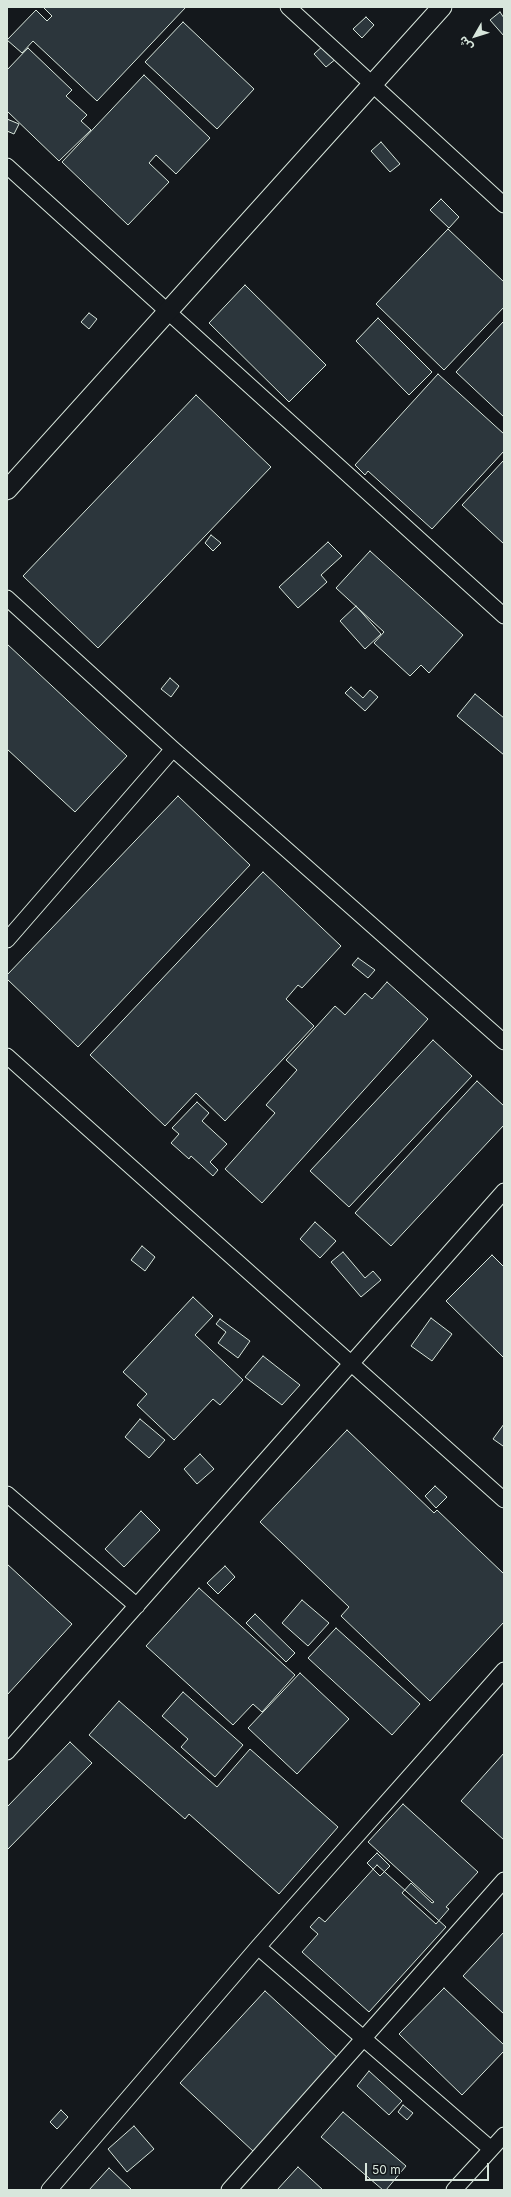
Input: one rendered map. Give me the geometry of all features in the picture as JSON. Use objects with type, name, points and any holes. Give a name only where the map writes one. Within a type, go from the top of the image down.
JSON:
[{"type":"street","points":[[288,7],[504,205]]},
{"type":"street","points":[[7,490],[169,312],[371,84],[442,7]]},
{"type":"street","points":[[7,166],[504,616]]},
{"type":"street","points":[[7,598],[173,749],[504,1042]]},
{"type":"street","points":[[7,940],[173,749]]},
{"type":"street","points":[[7,1056],[352,1362],[504,1500]]},
{"type":"street","points":[[7,1752],[504,1191]]},
{"type":"street","points":[[7,1494],[137,1606]]},
{"type":"street","points":[[49,2190],[258,1947],[504,1670]]},
{"type":"street","points":[[229,2190],[504,1880]]},
{"type":"street","points":[[258,1947],[491,2149]]},
{"type":"street","points":[[454,2190],[504,2135]]},
{"type":"building","points":[[43,7],[186,7],[97,101],[33,41],[22,53],[7,40],[36,10],[47,21],[52,16]]},
{"type":"building","points":[[500,12],[504,18],[504,36],[490,20]]},
{"type":"building","points":[[366,17],[374,25],[362,38],[353,29]]},
{"type":"building","points":[[183,22],[254,89],[217,129],[145,62]]},
{"type":"building","points":[[325,44],[337,58],[326,67],[314,54]]},
{"type":"building","points":[[28,48],[72,90],[66,96],[87,115],[81,121],[91,130],[59,161],[7,111],[7,70]]},
{"type":"building","points":[[144,75],[210,138],[176,174],[156,155],[149,163],[169,182],[128,225],[62,162]]},
{"type":"building","points":[[7,119],[19,124],[14,134],[7,131]]},
{"type":"building","points":[[381,142],[400,164],[390,172],[371,151]]},
{"type":"building","points":[[441,199],[459,217],[449,228],[430,210]]},
{"type":"building","points":[[448,229],[504,282],[504,307],[444,370],[376,304]]},
{"type":"building","points":[[245,285],[326,365],[289,402],[209,323]]},
{"type":"building","points":[[89,313],[97,319],[89,329],[81,322]]},
{"type":"building","points":[[378,318],[432,372],[409,395],[356,341]]},
{"type":"building","points":[[504,321],[504,417],[456,372]]},
{"type":"building","points":[[438,374],[504,434],[504,451],[432,529],[368,471],[365,475],[355,465]]},
{"type":"building","points":[[196,395],[271,467],[98,648],[23,576]]},
{"type":"building","points":[[504,460],[504,544],[462,505]]},
{"type":"building","points":[[211,535],[221,543],[213,551],[205,543]]},
{"type":"building","points":[[328,542],[342,556],[321,575],[327,582],[298,608],[279,587]]},
{"type":"building","points":[[370,551],[463,635],[429,673],[421,665],[410,676],[374,643],[384,632],[336,588]]},
{"type":"building","points":[[356,606],[381,634],[365,649],[340,621]]},
{"type":"building","points":[[7,644],[127,756],[75,812],[7,749]]},
{"type":"building","points":[[170,678],[179,686],[171,697],[161,689]]},
{"type":"building","points":[[351,687],[363,698],[370,690],[378,697],[365,711],[345,693]]},
{"type":"building","points":[[475,694],[504,718],[504,755],[457,716]]},
{"type":"building","points":[[178,796],[250,865],[78,1047],[7,979],[7,975]]},
{"type":"building","points":[[263,872],[341,946],[302,988],[298,985],[286,999],[314,1026],[225,1121],[196,1093],[165,1126],[90,1055]]},
{"type":"building","points":[[358,958],[375,970],[368,978],[352,965]]},
{"type":"building","points":[[387,982],[428,1019],[262,1203],[225,1169],[275,1113],[266,1105],[297,1070],[286,1060],[335,1006],[345,1015],[365,993],[372,999]]},
{"type":"building","points":[[433,1040],[472,1076],[349,1207],[310,1171]]},
{"type":"building","points":[[477,1081],[504,1106],[504,1125],[391,1246],[355,1213]]},
{"type":"building","points":[[197,1102],[209,1113],[202,1121],[227,1144],[210,1162],[218,1170],[213,1176],[191,1156],[189,1159],[171,1143],[179,1134],[172,1128]]},
{"type":"building","points":[[315,1222],[336,1241],[320,1258],[300,1239]]},
{"type":"building","points":[[142,1246],[155,1257],[145,1271],[131,1260]]},
{"type":"building","points":[[343,1252],[365,1278],[373,1271],[381,1280],[361,1297],[331,1262]]},
{"type":"building","points":[[492,1255],[504,1267],[504,1358],[446,1301]]},
{"type":"building","points":[[193,1297],[213,1316],[195,1335],[243,1380],[220,1405],[213,1399],[174,1440],[137,1405],[147,1394],[123,1372]]},
{"type":"building","points":[[431,1318],[452,1334],[432,1361],[411,1346]]},
{"type":"building","points":[[220,1319],[250,1341],[238,1358],[218,1343],[226,1332],[216,1324]]},
{"type":"building","points":[[263,1356],[300,1385],[282,1405],[245,1377]]},
{"type":"building","points":[[140,1419],[165,1440],[149,1458],[125,1437]]},
{"type":"building","points":[[504,1424],[504,1445],[503,1446],[493,1439]]},
{"type":"building","points":[[347,1430],[434,1513],[437,1510],[504,1574],[504,1622],[430,1701],[341,1616],[349,1607],[260,1522]]},
{"type":"building","points":[[200,1454],[214,1469],[197,1484],[184,1469]]},
{"type":"building","points":[[435,1486],[447,1497],[436,1508],[425,1496]]},
{"type":"building","points":[[141,1511],[160,1530],[124,1567],[105,1549]]},
{"type":"building","points":[[7,1564],[72,1624],[7,1695]]},
{"type":"building","points":[[225,1566],[235,1577],[218,1594],[207,1583]]},
{"type":"building","points":[[199,1588],[295,1675],[262,1712],[253,1704],[233,1725],[146,1646]]},
{"type":"building","points":[[302,1600],[329,1623],[308,1646],[282,1623]]},
{"type":"building","points":[[255,1614],[295,1653],[286,1662],[246,1623]]},
{"type":"building","points":[[336,1628],[420,1704],[392,1735],[308,1658]]},
{"type":"building","points":[[300,1673],[349,1719],[297,1774],[248,1728]]},
{"type":"building","points":[[183,1692],[243,1745],[215,1777],[181,1747],[188,1739],[162,1716]]},
{"type":"building","points":[[119,1701],[217,1787],[250,1749],[338,1827],[279,1894],[189,1814],[185,1819],[89,1735]]},
{"type":"building","points":[[70,1742],[92,1763],[7,1850],[7,1807]]},
{"type":"building","points":[[504,1753],[504,1840],[461,1801]]},
{"type":"building","points":[[403,1804],[478,1872],[446,1907],[449,1909],[436,1924],[402,1893],[411,1883],[432,1903],[434,1902],[368,1842]]},
{"type":"building","points":[[377,1853],[390,1866],[380,1876],[367,1863]]},
{"type":"building","points":[[377,1865],[446,1927],[369,2012],[302,1952],[318,1934],[310,1927],[319,1917],[325,1922]]},
{"type":"building","points":[[504,1932],[504,2014],[463,1976]]},
{"type":"building","points":[[444,1988],[504,2045],[504,2051],[462,2095],[399,2034]]},
{"type":"building","points":[[265,1991],[340,2060],[254,2152],[180,2083]]},
{"type":"building","points":[[369,2071],[402,2101],[389,2115],[357,2086]]},
{"type":"building","points":[[403,2105],[413,2113],[407,2120],[398,2112]]},
{"type":"building","points":[[61,2110],[68,2117],[57,2129],[50,2122]]},
{"type":"building","points":[[343,2112],[406,2166],[386,2190],[383,2190],[321,2137]]},
{"type":"building","points":[[134,2126],[154,2149],[127,2172],[108,2149]]},
{"type":"building","points":[[298,2167],[323,2190],[277,2190]]},
{"type":"building","points":[[109,2168],[132,2190],[89,2190]]}]
